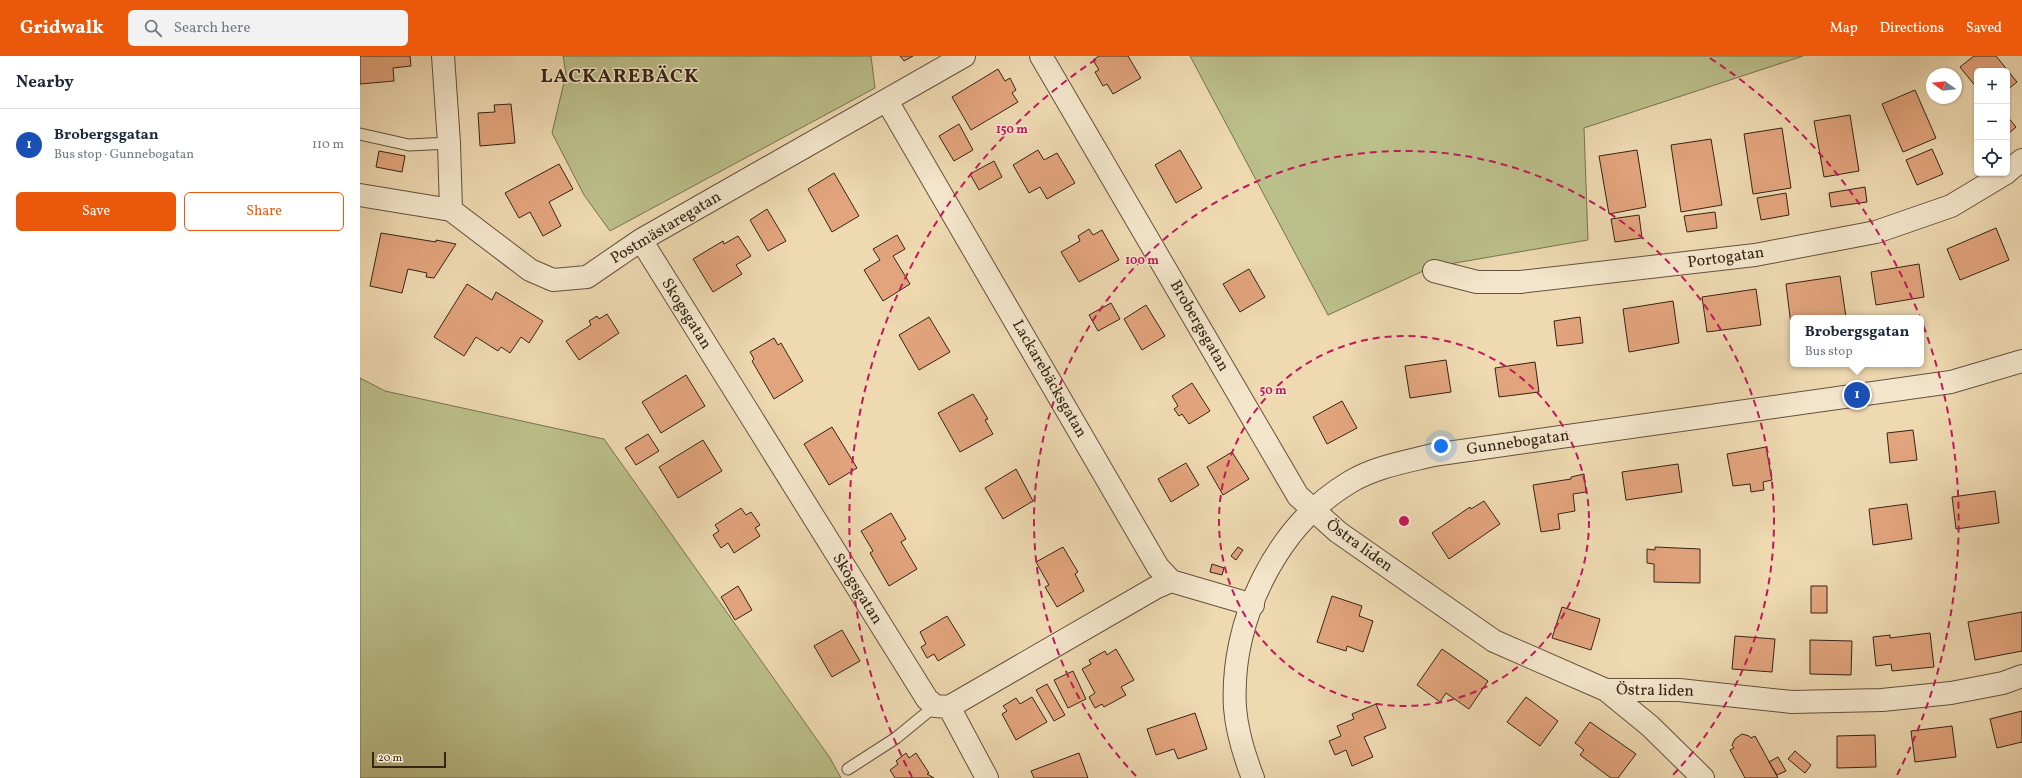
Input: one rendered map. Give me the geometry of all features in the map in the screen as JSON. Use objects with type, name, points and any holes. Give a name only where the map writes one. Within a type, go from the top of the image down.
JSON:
[{"type":"street","points":[[443,56],[449,143],[450,210]]},
{"type":"street","name":"Postmästaregatan","points":[[360,195],[450,210],[530,270],[553,280],[587,277],[641,240],[964,56]]},
{"type":"street","name":"Brobergsgatan","points":[[1041,56],[1298,496],[1313,510]]},
{"type":"street","name":"Lackarebäcksgatan","points":[[887,101],[1158,567],[1171,581]]},
{"type":"street","name":"Portogatan","points":[[2010,170],[2022,160]]},
{"type":"street","name":"Portogatan","points":[[1434,271],[1477,282],[1520,282],[1755,256],[1876,232],[1950,206],[2002,176]]},
{"type":"street","name":"Skogsgatan","points":[[641,240],[927,699],[942,707],[987,778]]},
{"type":"street","name":"Gunnebogatan","points":[[1253,778],[1244,753],[1238,729],[1235,689],[1240,647],[1253,605],[1270,567],[1284,545],[1313,510],[1349,483],[1370,472],[1433,455],[1951,382],[2022,360]]},
{"type":"street","name":"Östra liden","points":[[1313,510],[1338,532],[1494,641],[1606,690],[1679,690],[1792,702],[1882,700],[1951,693],[2003,683],[2022,676]]},
{"type":"street","points":[[942,707],[1155,588],[1171,581],[1253,605]]},
{"type":"street","points":[[1606,690],[1650,726],[1703,778]]},
{"type":"lane","points":[[360,134],[409,145],[449,143]]},
{"type":"lane","points":[[848,769],[942,707]]},
{"type":"green space","points":[[563,56],[871,56],[875,88],[610,231],[584,195],[552,133],[566,74]]},
{"type":"green space","points":[[1190,56],[1803,56],[1584,128],[1588,240],[1432,267],[1328,315]]},
{"type":"green space","points":[[360,378],[385,391],[604,439],[830,758],[841,778],[360,778]]},
{"type":"building","points":[[360,56],[410,56],[411,66],[393,68],[394,81],[360,84]]},
{"type":"building","points":[[900,56],[913,56],[904,61]]},
{"type":"building","points":[[1099,56],[1128,56],[1141,78],[1113,94],[1107,84],[1103,86],[1095,72],[1099,70],[1093,60]]},
{"type":"building","points":[[1974,56],[1996,56],[2006,68],[1974,68],[1974,84],[1960,67]]},
{"type":"building","points":[[998,69],[1005,81],[1010,78],[1016,90],[1012,93],[1018,102],[971,130],[952,97]]},
{"type":"building","points":[[2010,73],[2017,82],[2010,88]]},
{"type":"building","points":[[1915,90],[1936,138],[1903,152],[1882,104]]},
{"type":"building","points":[[511,104],[515,143],[480,146],[478,113],[495,112],[494,105]]},
{"type":"building","points":[[1850,115],[1859,171],[1824,177],[1814,121]]},
{"type":"building","points":[[2010,120],[2016,127],[2010,132]]},
{"type":"building","points":[[959,124],[973,150],[954,161],[939,136]]},
{"type":"building","points":[[1782,128],[1791,188],[1753,194],[1744,134]]},
{"type":"building","points":[[1711,139],[1722,205],[1681,212],[1671,145]]},
{"type":"building","points":[[1932,149],[1943,174],[1917,185],[1906,160]]},
{"type":"building","points":[[1038,150],[1044,160],[1057,153],[1075,183],[1047,199],[1040,187],[1029,193],[1013,165]]},
{"type":"building","points":[[1180,150],[1202,188],[1176,203],[1155,165]]},
{"type":"building","points":[[1637,150],[1646,207],[1609,214],[1599,156]]},
{"type":"building","points":[[379,151],[405,156],[402,172],[376,167]]},
{"type":"building","points":[[994,161],[1002,177],[979,190],[970,174]]},
{"type":"building","points":[[559,164],[573,189],[549,202],[561,226],[543,236],[530,212],[519,218],[505,193]]},
{"type":"building","points":[[834,173],[859,216],[832,232],[808,189]]},
{"type":"building","points":[[1865,187],[1867,202],[1831,207],[1829,193]]},
{"type":"building","points":[[1786,193],[1789,215],[1761,220],[1757,198]]},
{"type":"building","points":[[767,209],[786,241],[768,251],[750,220]]},
{"type":"building","points":[[1715,212],[1717,228],[1687,232],[1684,216]]},
{"type":"building","points":[[1639,215],[1642,238],[1615,242],[1611,219]]},
{"type":"building","points":[[1996,228],[2009,260],[1960,280],[1947,249]]},
{"type":"building","points":[[1089,229],[1093,235],[1102,230],[1119,260],[1079,282],[1061,252],[1080,241],[1078,236]]},
{"type":"building","points":[[381,233],[456,244],[434,278],[426,277],[427,273],[408,269],[402,293],[370,286]]},
{"type":"building","points":[[897,235],[905,249],[893,256],[910,284],[883,301],[864,270],[880,260],[873,249]]},
{"type":"building","points":[[738,236],[751,256],[736,265],[742,274],[713,292],[693,259],[723,241],[724,244]]},
{"type":"building","points":[[1919,264],[1924,297],[1876,305],[1871,272]]},
{"type":"building","points":[[1249,269],[1265,297],[1240,312],[1223,284]]},
{"type":"building","points":[[1840,276],[1846,315],[1790,315],[1790,317],[1786,284]]},
{"type":"building","points":[[467,284],[492,300],[496,292],[543,321],[529,343],[521,337],[510,353],[501,347],[498,351],[476,337],[464,356],[434,337]]},
{"type":"building","points":[[1756,289],[1761,325],[1707,332],[1702,297]]},
{"type":"building","points":[[1673,301],[1679,343],[1629,352],[1623,309]]},
{"type":"building","points":[[1111,303],[1120,319],[1098,331],[1089,315]]},
{"type":"building","points":[[1146,305],[1165,336],[1142,350],[1124,319]]},
{"type":"building","points":[[607,314],[619,333],[579,360],[566,341],[591,325],[589,321],[597,316],[599,319]]},
{"type":"building","points":[[929,317],[950,352],[919,370],[899,335]]},
{"type":"building","points":[[1580,317],[1583,343],[1557,346],[1554,321]]},
{"type":"building","points":[[774,338],[778,345],[781,343],[803,381],[774,399],[752,361],[754,359],[750,352]]},
{"type":"building","points":[[1446,360],[1451,392],[1410,398],[1405,366]]},
{"type":"building","points":[[1535,362],[1539,392],[1499,397],[1495,368]]},
{"type":"building","points":[[686,375],[705,406],[661,433],[642,402]]},
{"type":"building","points":[[1192,383],[1210,411],[1189,424],[1182,414],[1179,416],[1174,409],[1178,406],[1172,396]]},
{"type":"building","points":[[973,394],[988,419],[985,420],[993,434],[960,452],[938,413]]},
{"type":"building","points":[[1342,401],[1357,428],[1327,444],[1313,417]]},
{"type":"building","points":[[832,427],[857,468],[829,485],[804,444]]},
{"type":"building","points":[[1913,430],[1917,460],[1890,463],[1887,433]]},
{"type":"building","points":[[648,434],[659,451],[636,465],[625,448]]},
{"type":"building","points":[[703,440],[722,471],[678,498],[659,467]]},
{"type":"building","points":[[1766,447],[1772,480],[1763,482],[1764,490],[1751,492],[1750,484],[1733,486],[1727,454]]},
{"type":"building","points":[[1232,452],[1249,479],[1223,495],[1207,467]]},
{"type":"building","points":[[1186,463],[1199,485],[1171,502],[1158,479]]},
{"type":"building","points":[[1678,464],[1682,492],[1626,500],[1622,472]]},
{"type":"building","points":[[1016,469],[1033,501],[1003,519],[985,488]]},
{"type":"building","points":[[1584,474],[1586,492],[1573,494],[1575,511],[1558,514],[1560,529],[1541,532],[1533,485],[1571,479],[1571,477]]},
{"type":"building","points":[[1995,491],[1999,523],[1956,529],[1952,497]]},
{"type":"building","points":[[1484,501],[1500,524],[1449,559],[1432,533],[1470,507],[1471,509]]},
{"type":"building","points":[[1907,504],[1912,539],[1873,545],[1869,509]]},
{"type":"building","points":[[741,508],[746,515],[751,512],[760,525],[755,528],[760,536],[734,553],[728,543],[721,548],[713,535],[719,531],[715,525]]},
{"type":"building","points":[[891,513],[906,539],[901,542],[917,569],[889,586],[870,553],[873,551],[861,531]]},
{"type":"building","points":[[1063,547],[1078,572],[1075,574],[1084,591],[1057,607],[1045,587],[1049,585],[1036,562]]},
{"type":"building","points":[[1238,547],[1243,550],[1236,560],[1231,556]]},
{"type":"building","points":[[1655,547],[1700,549],[1700,583],[1654,582],[1654,564],[1647,563],[1647,549],[1655,550]]},
{"type":"building","points":[[1212,564],[1224,568],[1222,575],[1210,572]]},
{"type":"building","points":[[738,586],[752,610],[735,620],[721,597]]},
{"type":"building","points":[[1811,586],[1827,586],[1827,613],[1811,613]]},
{"type":"building","points":[[1332,596],[1362,606],[1359,616],[1373,621],[1363,652],[1347,646],[1346,651],[1317,642]]},
{"type":"building","points":[[1562,607],[1600,619],[1591,650],[1552,638]]},
{"type":"building","points":[[2022,612],[2022,651],[1975,660],[1968,622]]},
{"type":"building","points":[[947,616],[965,645],[938,661],[934,654],[927,658],[921,647],[926,644],[920,632]]},
{"type":"building","points":[[842,630],[860,661],[832,677],[814,646]]},
{"type":"building","points":[[1930,633],[1934,667],[1892,671],[1891,664],[1876,666],[1873,637],[1890,635],[1890,638]]},
{"type":"building","points":[[1735,636],[1775,639],[1772,672],[1732,669]]},
{"type":"building","points":[[1810,640],[1852,641],[1851,675],[1810,674]]},
{"type":"building","points":[[1116,649],[1134,680],[1121,687],[1126,695],[1104,707],[1102,704],[1095,708],[1089,697],[1095,693],[1082,669],[1091,664],[1089,660],[1105,651],[1107,655]]},
{"type":"building","points":[[1442,649],[1488,681],[1469,709],[1446,693],[1440,702],[1417,685]]},
{"type":"building","points":[[1073,671],[1086,699],[1068,708],[1054,680]]},
{"type":"building","points":[[1047,684],[1065,715],[1054,721],[1036,690]]},
{"type":"building","points":[[1032,697],[1047,722],[1016,740],[1002,714],[1007,711],[1003,706],[1016,698],[1020,704]]},
{"type":"building","points":[[1526,697],[1558,721],[1540,746],[1507,722]]},
{"type":"building","points":[[1376,704],[1386,728],[1364,737],[1373,757],[1352,766],[1346,750],[1335,755],[1329,741],[1341,736],[1337,726],[1354,719],[1352,714]]},
{"type":"building","points":[[2022,711],[2022,742],[1997,748],[1990,719]]},
{"type":"building","points":[[1195,713],[1207,749],[1178,759],[1174,749],[1156,755],[1147,729]]},
{"type":"building","points":[[1590,722],[1636,754],[1618,778],[1611,778],[1580,755],[1584,750],[1575,743]]},
{"type":"building","points":[[1952,726],[1956,757],[1915,762],[1911,731]]},
{"type":"building","points":[[1742,734],[1751,738],[1755,736],[1778,778],[1745,778],[1730,750],[1734,748],[1732,745],[1735,739]]},
{"type":"building","points":[[1875,735],[1876,767],[1837,768],[1837,736]]},
{"type":"building","points":[[1795,751],[1811,765],[1805,773],[1788,759]]},
{"type":"building","points":[[906,753],[909,758],[916,753],[929,773],[927,774],[934,778],[895,778],[890,770],[898,764],[896,761]]},
{"type":"building","points":[[1079,753],[1088,778],[1034,778],[1031,771]]},
{"type":"building","points":[[1778,757],[1786,771],[1777,775],[1769,762]]},
{"type":"place","name":"Brobergsgatan","points":[[1857,395]]},
{"type":"district","name":"LACKAREBÄCK","points":[[620,77]]}]
